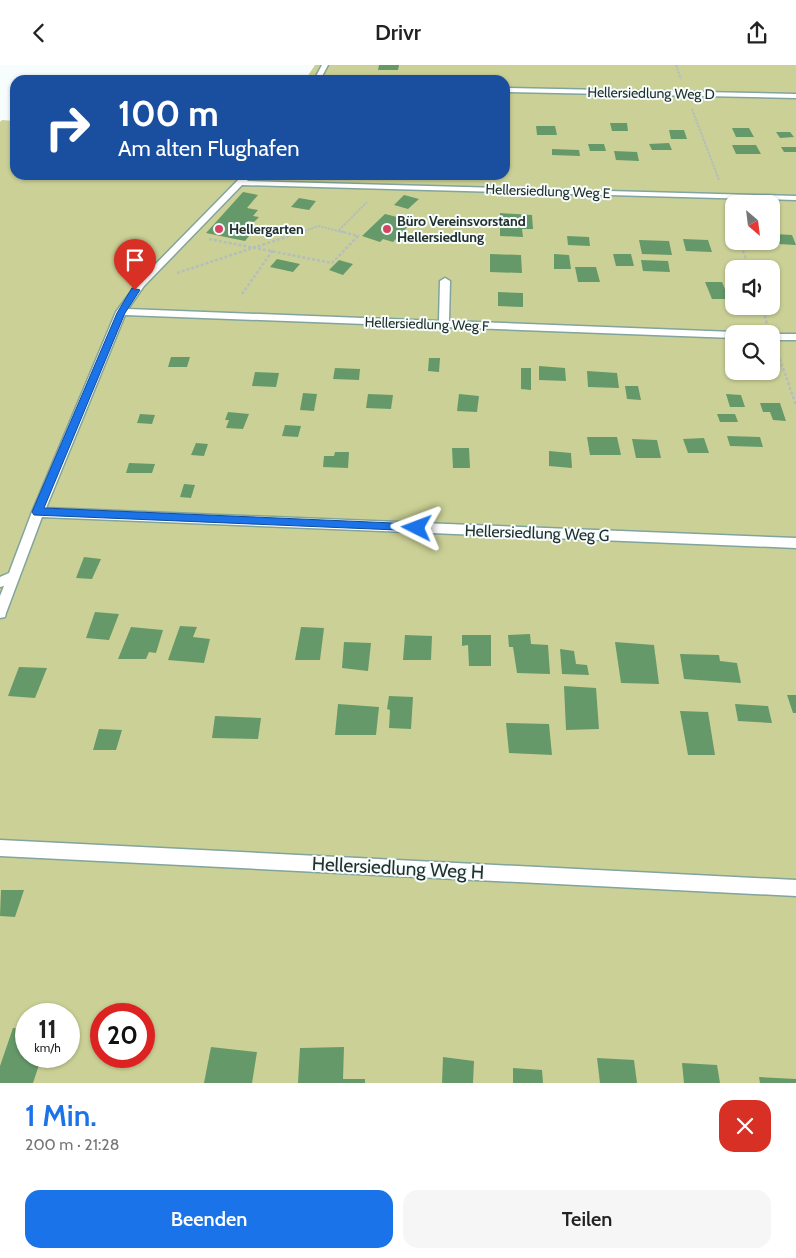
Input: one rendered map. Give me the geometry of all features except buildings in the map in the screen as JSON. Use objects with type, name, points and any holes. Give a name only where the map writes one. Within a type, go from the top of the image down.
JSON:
[{"type":"lane","name":"Hellersiedlung Weg D","points":[[510,90],[796,97]]},
{"type":"lane","points":[[0,613],[38,512],[121,313],[141,284],[243,180]]},
{"type":"lane","name":"Hellersiedlung Weg E","points":[[264,180],[384,186],[725,195]]},
{"type":"lane","name":"Hellersiedlung Weg E","points":[[780,197],[796,197]]},
{"type":"lane","points":[[444,325],[445,281]]},
{"type":"lane","name":"Hellersiedlung Weg F","points":[[121,313],[725,335]]},
{"type":"lane","points":[[780,337],[796,337]]},
{"type":"lane","name":"Hellersiedlung Weg G","points":[[38,512],[796,543]]},
{"type":"lane","points":[[0,582],[15,576]]},
{"type":"lane","name":"Hellersiedlung Weg H","points":[[0,847],[796,888]]},
{"type":"path","points":[[676,65],[725,195]]},
{"type":"path","points":[[338,231],[384,186]]},
{"type":"path","points":[[141,284],[260,247],[319,225],[358,236],[332,263],[260,247],[189,235]]},
{"type":"path","points":[[242,294],[273,250]]},
{"type":"path","points":[[780,360],[796,405]]},
{"type":"green space","points":[[315,65],[796,65],[796,1083],[0,1083],[0,122],[2,120],[10,121],[10,180],[510,180],[510,75],[308,75]]},
{"type":"place","name":"Hellergarten","points":[[219,229]]},
{"type":"place","name":"Büro Vereinsvorstand Hellersiedlung","points":[[387,229]]},
{"type":"route","points":[[135,290],[121,313],[38,512],[417,528]]}]
